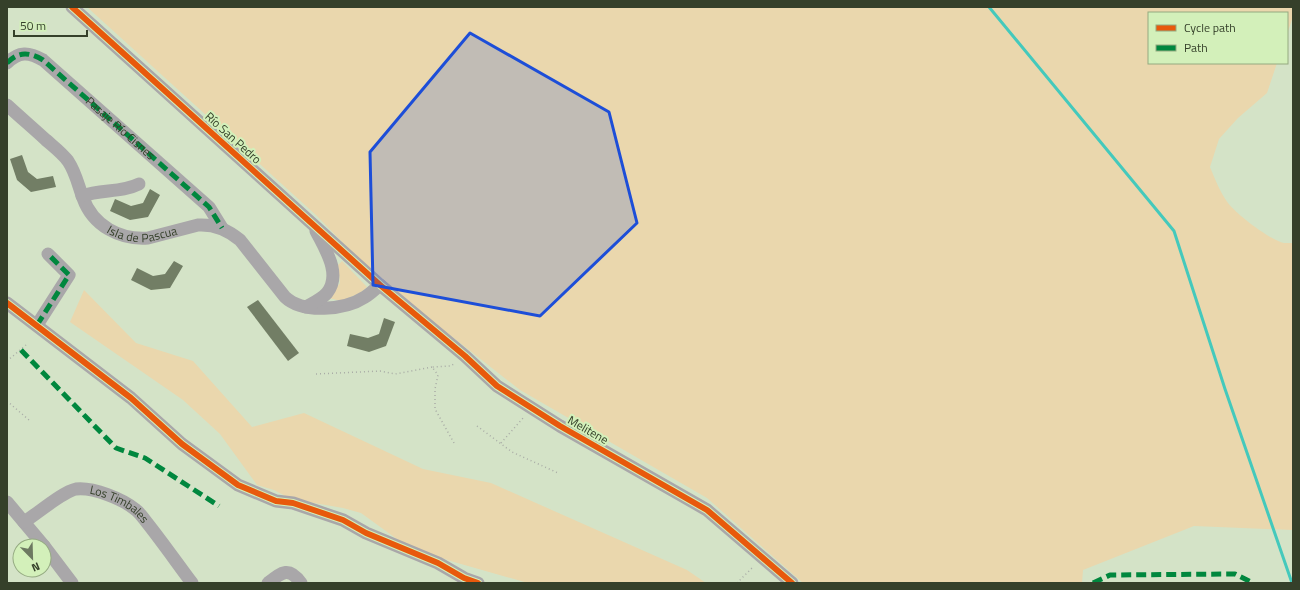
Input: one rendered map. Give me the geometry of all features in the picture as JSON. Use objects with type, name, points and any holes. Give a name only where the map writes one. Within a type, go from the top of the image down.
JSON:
[{"type":"street","name":"Río San Pedro","points":[[72,7],[380,286]]},
{"type":"street","name":"Pasaje Río Cisnes","points":[[7,63],[20,54],[32,54],[43,60],[209,207],[222,228]]},
{"type":"street","name":"Isla de Pascua","points":[[7,105],[63,155],[76,175],[82,196],[90,211],[101,224],[115,233],[127,237],[148,238],[198,225],[206,224],[222,228],[240,240],[289,301],[300,306],[320,308],[349,304],[365,297],[380,286]]},
{"type":"street","points":[[82,196],[99,192],[122,190],[139,184]]},
{"type":"street","points":[[306,307],[327,294],[333,284],[334,274],[330,261],[313,225]]},
{"type":"street","points":[[37,325],[69,275],[48,254]]},
{"type":"street","name":"Melitene","points":[[380,286],[464,356],[497,386],[560,426],[707,510],[792,583]]},
{"type":"street","points":[[7,303],[132,398],[182,444],[238,485],[276,501],[293,503],[343,520],[366,533],[438,563],[464,578],[478,583]]},
{"type":"street","name":"Los Timbales","points":[[24,522],[65,494],[75,489],[89,489],[102,493],[136,510],[153,530],[192,583]]},
{"type":"street","points":[[7,502],[37,538]]},
{"type":"street","points":[[52,557],[72,583]]},
{"type":"street","points":[[268,583],[280,574],[287,572],[296,577],[301,583]]},
{"type":"path","points":[[7,361],[26,345]]},
{"type":"path","points":[[316,374],[380,371],[395,374],[432,367],[450,366],[464,356]]},
{"type":"path","points":[[432,367],[438,375],[435,389],[435,409],[454,443]]},
{"type":"path","points":[[7,401],[29,420]]},
{"type":"path","points":[[501,443],[532,408]]},
{"type":"path","points":[[476,426],[512,452],[558,473]]},
{"type":"path","points":[[737,583],[763,558]]},
{"type":"highlighted area","points":[[470,33],[609,112],[637,223],[540,316],[373,285],[370,152]]},
{"type":"shaded area","points":[[87,7],[1293,7],[1293,17],[1288,31],[1288,12],[1148,12],[1148,64],[1277,64],[1267,93],[1238,118],[1219,139],[1210,167],[1225,199],[1232,208],[1270,237],[1284,243],[1293,243],[1293,530],[1194,526],[1083,570],[1082,583],[803,583],[707,498],[520,390],[375,276],[317,216]]},
{"type":"shaded area","points":[[342,261],[367,287],[360,293],[341,301],[329,298],[340,283],[338,265]]},
{"type":"shaded area","points":[[84,290],[136,343],[193,361],[252,427],[304,413],[423,469],[491,483],[687,570],[706,583],[528,583],[408,547],[361,513],[343,508],[291,499],[274,490],[257,485],[220,434],[183,400],[70,322]]},
{"type":"building","points":[[22,155],[28,172],[37,179],[53,176],[56,187],[31,192],[17,180],[10,159]]},
{"type":"building","points":[[150,189],[160,195],[148,217],[130,220],[110,211],[115,199],[131,206],[143,203]]},
{"type":"building","points":[[174,261],[183,266],[170,288],[151,290],[131,280],[137,268],[153,276],[165,274]]},
{"type":"building","points":[[258,300],[299,353],[288,361],[247,307]]},
{"type":"building","points":[[384,318],[395,322],[386,346],[369,352],[347,346],[350,334],[368,338],[379,334]]},
{"type":"waterway","points":[[989,7],[1174,231],[1225,389],[1292,583]]},
{"type":"marked path","points":[[7,63],[16,56],[24,54],[33,55],[43,60],[209,207],[222,228]]},
{"type":"marked path","points":[[37,325],[69,275],[48,254]]},
{"type":"marked path","points":[[21,350],[116,448],[145,458],[219,506]]},
{"type":"marked path","points":[[1093,583],[1110,575],[1235,574],[1253,583]]},
{"type":"cycle path","points":[[72,7],[380,285],[465,356],[497,386],[560,426],[707,510],[792,583]]},
{"type":"cycle path","points":[[7,303],[131,398],[182,444],[238,485],[276,501],[293,503],[343,520],[366,533],[438,563],[464,578],[478,583]]}]
